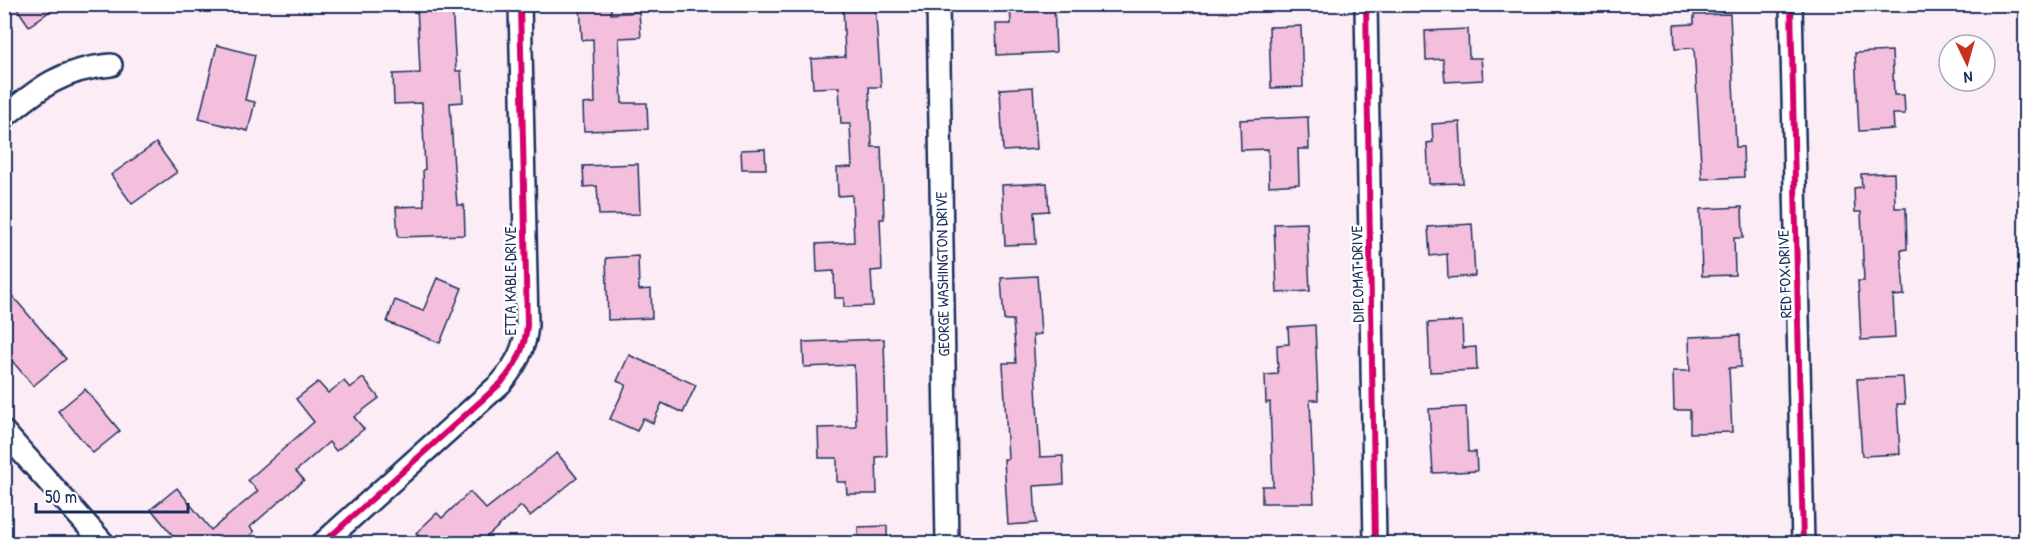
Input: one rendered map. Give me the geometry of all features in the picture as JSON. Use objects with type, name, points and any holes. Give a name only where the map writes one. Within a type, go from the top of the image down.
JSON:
[{"type":"street","name":"ETTA KABLE DRIVE","points":[[322,543],[501,383],[514,368],[523,349],[527,325],[520,4]]},
{"type":"street","name":"GEORGE WASHINGTON DRIVE","points":[[938,4],[947,543]]},
{"type":"street","name":"DIPLOMAT DRIVE","points":[[1366,4],[1375,543]]},
{"type":"street","name":"RED FOX DRIVE","points":[[1791,4],[1803,543]]},
{"type":"street","points":[[4,117],[36,90],[53,80],[91,67],[111,65]]},
{"type":"street","points":[[4,432],[104,543]]},
{"type":"building","points":[[14,4],[60,4],[29,26]]},
{"type":"building","points":[[417,4],[452,4],[456,71],[461,71],[463,102],[450,103],[457,205],[464,205],[465,235],[398,237],[396,207],[424,206],[422,103],[394,104],[393,74],[420,73]]},
{"type":"building","points":[[580,4],[611,4],[611,14],[639,12],[641,37],[619,38],[622,103],[647,103],[648,129],[584,131],[583,104],[595,103],[593,39],[582,40]]},
{"type":"building","points":[[843,4],[875,4],[881,87],[869,87],[872,147],[881,147],[884,219],[880,219],[882,270],[871,271],[873,306],[844,307],[844,298],[835,298],[834,271],[817,272],[816,244],[854,242],[852,195],[838,196],[837,168],[852,167],[850,124],[841,124],[839,87],[813,88],[811,59],[845,57]]},
{"type":"building","points":[[1010,4],[1054,4],[1056,52],[997,55],[996,24],[1011,24]]},
{"type":"building","points":[[1730,14],[1736,147],[1743,147],[1744,177],[1702,179],[1694,48],[1675,49],[1674,25],[1694,24],[1694,15]]},
{"type":"building","points":[[1301,26],[1303,87],[1271,88],[1269,27]]},
{"type":"building","points":[[1468,29],[1469,58],[1481,58],[1483,80],[1445,82],[1443,59],[1426,60],[1425,31]]},
{"type":"building","points":[[217,45],[255,55],[245,100],[255,102],[248,131],[199,119]]},
{"type":"building","points":[[1892,51],[1894,95],[1904,95],[1905,114],[1893,114],[1894,129],[1859,131],[1855,53]]},
{"type":"building","points":[[1033,87],[1037,149],[1003,151],[1000,89]]},
{"type":"building","points":[[1308,117],[1309,149],[1298,149],[1299,184],[1269,186],[1268,149],[1241,150],[1240,120]]},
{"type":"building","points":[[1460,122],[1463,183],[1429,184],[1427,143],[1433,142],[1432,124]]},
{"type":"building","points":[[156,143],[177,172],[132,204],[111,175]]},
{"type":"building","points":[[765,149],[766,169],[742,169],[741,150]]},
{"type":"building","points":[[638,164],[640,214],[599,215],[597,186],[584,187],[583,166]]},
{"type":"building","points":[[1894,173],[1895,208],[1906,208],[1907,249],[1901,250],[1904,295],[1893,296],[1895,338],[1861,340],[1858,281],[1864,281],[1861,212],[1855,212],[1854,188],[1862,187],[1861,174]]},
{"type":"building","points":[[1047,183],[1049,211],[1034,212],[1036,244],[1005,245],[1002,185]]},
{"type":"building","points":[[1742,207],[1743,238],[1734,238],[1735,275],[1702,276],[1700,209]]},
{"type":"building","points":[[1307,223],[1310,291],[1277,293],[1274,224]]},
{"type":"building","points":[[1472,224],[1475,276],[1448,278],[1447,254],[1430,256],[1428,227]]},
{"type":"building","points":[[638,256],[639,290],[651,289],[652,318],[608,320],[606,258]]},
{"type":"building","points":[[1037,276],[1041,334],[1033,335],[1040,457],[1063,456],[1064,484],[1034,486],[1036,523],[1008,525],[1004,459],[1008,459],[1003,363],[1016,363],[1013,320],[1004,320],[1001,278]]},
{"type":"building","points":[[437,278],[462,288],[440,343],[387,322],[395,300],[423,311]]},
{"type":"building","points":[[4,286],[66,359],[33,386],[4,351]]},
{"type":"building","points":[[1462,321],[1463,348],[1476,347],[1477,370],[1430,372],[1428,323]]},
{"type":"building","points":[[1315,325],[1318,400],[1310,400],[1314,503],[1262,503],[1262,486],[1273,486],[1270,402],[1266,403],[1265,375],[1278,374],[1277,345],[1289,344],[1288,327]]},
{"type":"building","points":[[1740,335],[1741,367],[1729,368],[1732,432],[1690,433],[1690,410],[1674,410],[1673,371],[1690,371],[1689,337]]},
{"type":"building","points":[[884,339],[887,456],[876,457],[877,494],[847,494],[846,482],[837,482],[837,458],[819,458],[818,428],[856,427],[854,365],[804,367],[803,342]]},
{"type":"building","points":[[629,355],[696,385],[683,413],[662,403],[653,423],[643,418],[637,431],[610,419],[626,385],[617,381]]},
{"type":"building","points":[[1903,377],[1905,404],[1897,404],[1900,454],[1862,456],[1857,379]]},
{"type":"building","points":[[363,378],[379,398],[354,417],[364,429],[336,451],[329,442],[296,471],[304,480],[250,527],[254,532],[241,543],[179,543],[151,509],[177,488],[211,530],[258,491],[248,480],[314,422],[296,399],[318,382],[328,393],[344,381],[350,388]]},
{"type":"building","points":[[85,389],[120,431],[93,453],[58,411]]},
{"type":"building","points":[[1466,407],[1468,452],[1476,452],[1477,471],[1433,473],[1429,409]]},
{"type":"building","points":[[557,453],[577,478],[530,516],[521,506],[480,543],[426,543],[416,533],[437,513],[442,518],[470,492],[486,509]]},
{"type":"building","points":[[887,526],[887,543],[859,543],[858,527]]},
{"type":"cycle path","points":[[322,544],[501,383],[522,349],[527,325],[520,4]]},
{"type":"cycle path","points":[[1366,4],[1375,544]]},
{"type":"cycle path","points":[[1791,4],[1803,544]]}]
